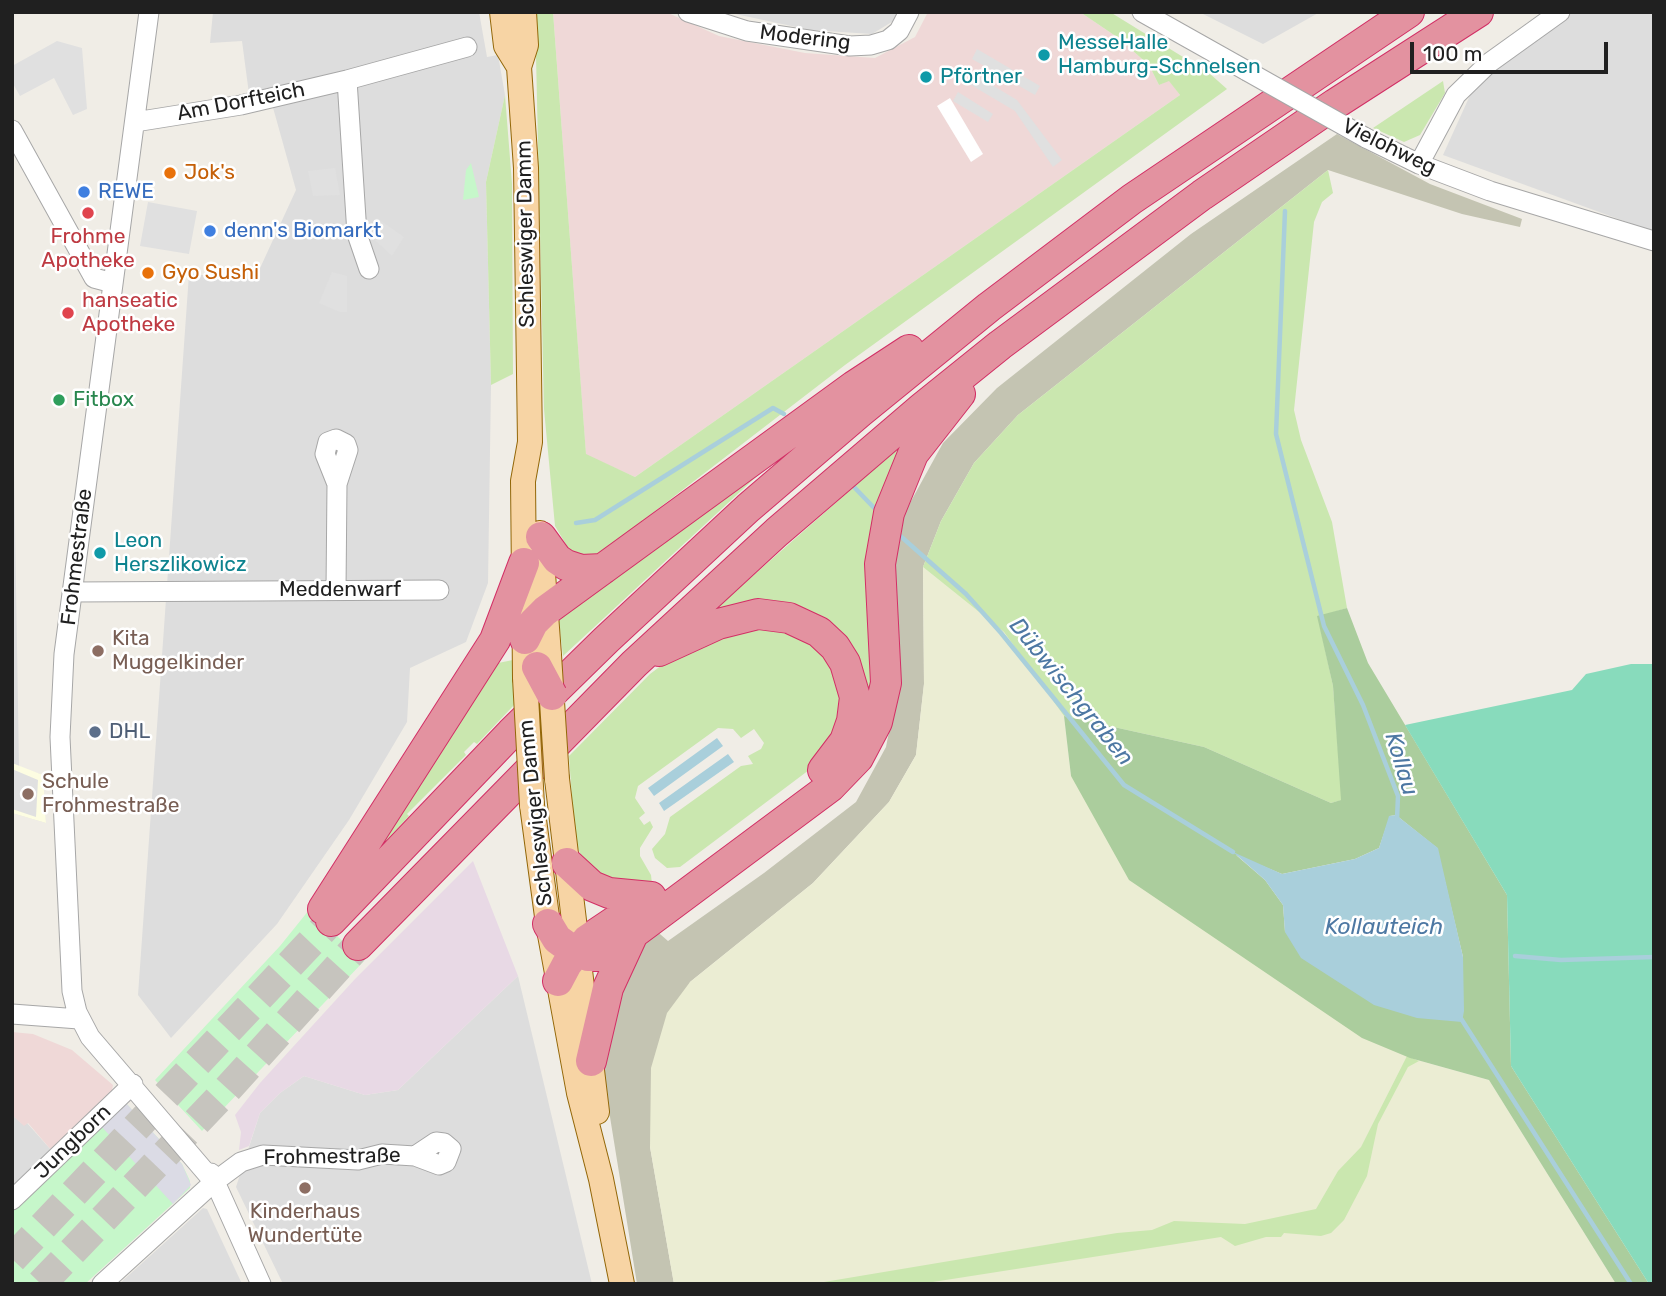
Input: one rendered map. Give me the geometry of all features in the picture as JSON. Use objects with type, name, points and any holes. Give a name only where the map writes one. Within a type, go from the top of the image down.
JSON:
[{"type":"highway","points":[[524,563],[500,630],[483,661],[326,916],[632,616],[806,457],[989,307],[1132,199],[1409,12]]},
{"type":"highway","points":[[358,946],[634,664],[839,478],[1000,345],[1202,195],[1335,104],[1478,12]]},
{"type":"highway","points":[[552,695],[532,659],[533,623],[545,611],[854,386],[934,334],[989,307]]},
{"type":"highway","points":[[548,924],[557,939],[577,952],[591,957],[603,956],[830,787],[858,758],[877,722],[884,695],[886,669],[880,564],[892,502],[907,465],[922,440],[1000,345]]},
{"type":"highway","points":[[541,537],[557,559],[566,565],[581,570],[603,569]]},
{"type":"highway","points":[[558,981],[577,952],[598,932],[824,769],[845,741],[852,721],[855,697],[845,663],[835,647],[810,627],[780,616],[758,614],[718,624],[634,664]]},
{"type":"highway","points":[[483,661],[500,651],[532,659]]},
{"type":"highway","points":[[567,863],[581,878],[609,893],[650,897]]},
{"type":"highway","points":[[592,1061],[608,988],[633,933]]},
{"type":"main road","name":"Schleswiger Damm","points":[[502,12],[506,46],[519,67]]},
{"type":"main road","name":"Schleswiger Damm","points":[[524,12],[526,44],[519,67],[526,168],[530,442],[537,478],[545,611]]},
{"type":"main road","name":"Schleswiger Damm","points":[[530,442],[523,481],[524,563],[532,659],[533,805],[558,981],[579,1093],[601,1179],[622,1284]]},
{"type":"main road","name":"Schleswiger Damm","points":[[552,695],[557,779],[592,1061],[601,1179]]},
{"type":"street","name":"Frohmestraße","points":[[149,12],[64,654],[60,737],[72,992],[79,1019],[90,1037],[133,1084],[142,1100],[214,1182],[261,1284]]},
{"type":"street","name":"Modering","points":[[688,12],[726,26],[770,35],[860,46],[888,40],[899,31],[909,12]]},
{"type":"street","name":"Vielohweg","points":[[1142,12],[1366,138],[1419,164],[1490,191],[1654,241]]},
{"type":"street","points":[[1419,164],[1456,95],[1489,63],[1560,12]]},
{"type":"street","name":"Am Dorfteich","points":[[135,122],[241,105],[347,80],[467,47]]},
{"type":"street","points":[[347,80],[357,234],[369,269]]},
{"type":"street","points":[[12,130],[94,278],[113,283]]},
{"type":"street","points":[[336,590],[337,484]]},
{"type":"street","name":"Meddenwarf","points":[[73,592],[439,590]]},
{"type":"street","points":[[12,1014],[79,1019]]},
{"type":"street","name":"Jungborn","points":[[12,1200],[133,1084]]},
{"type":"street","name":"Frohmestraße","points":[[214,1182],[241,1162],[263,1155],[358,1160],[382,1154],[415,1156]]},
{"type":"street","points":[[102,1284],[214,1182]]},
{"type":"shaded area","points":[[213,12],[479,12],[487,57],[498,55],[505,95],[486,182],[491,385],[488,583],[466,642],[410,668],[407,722],[349,820],[277,924],[171,1038],[138,995],[189,274],[255,279],[296,190],[272,104],[251,109],[242,41],[210,43]]},
{"type":"shaded area","points":[[553,12],[666,12],[719,36],[805,53],[875,58],[915,37],[928,12],[1080,12],[1117,37],[1149,65],[1159,85],[1169,80],[1180,95],[635,477],[586,455]]},
{"type":"shaded area","points":[[726,12],[899,12],[895,20],[872,34],[810,30]]},
{"type":"shaded area","points":[[1199,12],[1320,12],[1263,44]]},
{"type":"shaded area","points":[[1558,12],[1654,12],[1654,232],[1443,155],[1486,60]]},
{"type":"shaded area","points":[[57,41],[82,48],[87,109],[73,115],[54,78],[20,96],[12,82],[12,66]]},
{"type":"shaded area","points":[[977,49],[1040,86],[1035,95],[972,59]]},
{"type":"shaded area","points":[[972,73],[1017,100],[1062,160],[1053,167],[1015,111],[966,82]]},
{"type":"shaded area","points":[[958,92],[993,114],[988,122],[953,101]]},
{"type":"shaded area","points":[[1337,134],[1430,184],[1522,219],[1520,227],[1462,214],[1328,170],[1018,415],[974,463],[941,521],[923,567],[924,684],[916,755],[889,802],[813,883],[690,982],[650,1147],[674,1284],[637,1284],[605,1086],[604,1051],[616,985],[653,928],[668,941],[764,873],[856,802],[886,747],[898,686],[893,577],[905,512],[943,443],[997,388],[1191,234]]},
{"type":"shaded area","points":[[335,168],[340,195],[313,196],[308,171]]},
{"type":"shaded area","points":[[148,202],[197,211],[189,254],[140,246]]},
{"type":"shaded area","points":[[377,218],[404,237],[392,256],[366,232]]},
{"type":"shaded area","points":[[332,272],[347,276],[347,312],[340,312],[319,303]]},
{"type":"shaded area","points":[[12,342],[19,767],[43,775],[46,823],[12,813]]},
{"type":"shaded area","points":[[923,567],[1004,632],[1064,716],[1071,776],[1410,1058],[1489,1080],[1616,1284],[674,1284],[650,1147],[651,1068],[667,1013],[690,982],[813,883],[889,802],[916,755],[924,684]]},
{"type":"shaded area","name":"Schule Frohmestraße","points":[[12,763],[43,775],[46,823],[12,813]]},
{"type":"shaded area","name":"Schule Frohmestraße","points":[[12,769],[38,780],[36,817],[12,809]]},
{"type":"shaded area","points":[[473,861],[518,976],[398,1090],[365,1095],[304,1076],[280,1093],[260,1113],[249,1146],[239,1150],[241,1132],[235,1115],[260,1083],[355,979]]},
{"type":"shaded area","points":[[518,976],[592,1284],[283,1284],[236,1187],[260,1113],[280,1093],[304,1076],[365,1095],[398,1090]]},
{"type":"shaded area","points":[[12,1032],[33,1034],[72,1050],[113,1085],[111,1095],[52,1151],[28,1123],[24,1126],[12,1115]]},
{"type":"shaded area","points":[[125,1102],[182,1164],[191,1185],[173,1204],[100,1125]]},
{"type":"shaded area","points":[[12,1115],[24,1125],[27,1123],[52,1151],[12,1189]]},
{"type":"shaded area","points":[[203,1208],[207,1209],[242,1284],[119,1284]]},
{"type":"green space","points":[[535,12],[553,12],[586,454],[635,477],[1180,95],[1169,81],[1159,85],[1149,65],[1117,37],[1080,12],[1110,12],[1209,73],[1227,89],[845,365],[607,548],[596,554],[579,556],[570,551],[555,526],[544,409]]},
{"type":"green space","points":[[1443,81],[1445,93],[1420,135],[1404,142],[1373,128]]},
{"type":"green space","points":[[505,95],[512,184],[513,374],[491,385],[486,182]]},
{"type":"green space","points":[[471,163],[479,197],[463,200],[466,170]]},
{"type":"green space","points":[[1328,170],[1333,193],[1322,202],[1314,222],[1294,410],[1301,440],[1332,522],[1347,608],[1318,617],[1333,686],[1342,800],[1331,803],[1204,747],[1064,716],[1004,632],[923,567],[941,521],[974,463],[1018,415]]},
{"type":"green space","points":[[924,425],[909,448],[879,660],[869,693],[860,660],[841,633],[696,626]]},
{"type":"green space","points":[[769,465],[563,656],[558,614]]},
{"type":"green space","points":[[1347,608],[1368,663],[1507,895],[1511,1066],[1649,1284],[1616,1284],[1489,1080],[1410,1058],[1362,1038],[1129,880],[1071,776],[1064,716],[1204,747],[1331,803],[1341,800],[1333,686],[1317,616]],"holes":[[[1396,815],[1437,848],[1463,957],[1285,932],[1283,905],[1265,880],[1236,855],[1282,874],[1355,859],[1379,848],[1390,816]]]},
{"type":"green space","points":[[766,625],[818,644],[840,678],[841,724],[813,767],[680,867],[667,868],[655,858],[652,849],[665,834],[670,817],[741,766],[753,764],[748,756],[761,749],[764,743],[754,729],[741,738],[733,729],[718,728],[638,786],[635,798],[645,813],[639,818],[644,825],[650,821],[653,827],[640,848],[640,856],[651,875],[652,884],[626,890],[584,863],[575,841],[569,756],[650,674],[682,650]]},
{"type":"green space","points":[[513,660],[514,705],[477,744],[474,742],[464,752],[466,755],[407,814],[409,816],[354,875],[498,663]]},
{"type":"green space","points":[[1654,662],[1654,1284],[1649,1284],[1511,1066],[1507,895],[1405,725],[1572,690],[1586,674]]},
{"type":"green space","points":[[309,910],[364,961],[202,1131],[155,1080],[280,946]]},
{"type":"green space","points":[[1407,1056],[1419,1061],[1408,1067],[1378,1124],[1367,1176],[1344,1220],[1331,1233],[1321,1236],[1284,1233],[1281,1237],[1266,1237],[1235,1246],[1221,1237],[920,1284],[812,1284],[1117,1233],[1152,1230],[1174,1221],[1245,1224],[1316,1209],[1338,1171],[1361,1147]]},
{"type":"green space","points":[[125,1102],[182,1164],[190,1181],[190,1188],[85,1284],[12,1284],[12,1209]]},
{"type":"water","points":[[717,738],[723,746],[654,796],[648,788]]},
{"type":"water","points":[[728,754],[734,762],[664,811],[659,803]]},
{"type":"water","name":"Kollauteich","points":[[1396,815],[1438,848],[1463,957],[1462,1022],[1417,1018],[1374,1005],[1301,958],[1285,932],[1283,905],[1265,880],[1233,852],[1282,874],[1355,859],[1379,848],[1389,816]]},
{"type":"pier","points":[[950,98],[983,154],[971,162],[937,106]]},
{"type":"waterway","name":"Kollau","points":[[1285,211],[1276,434],[1324,626],[1363,705],[1398,796],[1397,819]]},
{"type":"waterway","name":"Dübwischgraben","points":[[576,523],[595,520],[773,408],[784,414]]},
{"type":"waterway","name":"Dübwischgraben","points":[[855,488],[879,513]]},
{"type":"waterway","name":"Dübwischgraben","points":[[897,533],[966,594],[1001,633],[1124,785],[1233,852]]},
{"type":"waterway","points":[[1515,956],[1561,960],[1654,957]]},
{"type":"waterway","name":"Kollau","points":[[1460,1017],[1631,1284]]},
{"type":"tunnel","points":[[12,1259],[331,921]]},
{"type":"tunnel","points":[[41,1284],[224,1093],[358,945]]},
{"type":"place","name":"MesseHalle Hamburg-Schnelsen","points":[[1044,55]]},
{"type":"place","name":"Pförtner","points":[[926,77]]},
{"type":"place","name":"Jok's","points":[[170,173]]},
{"type":"place","name":"REWE","points":[[84,192]]},
{"type":"place","name":"Frohme Apotheke","points":[[88,213]]},
{"type":"place","name":"denn's Biomarkt","points":[[210,231]]},
{"type":"place","name":"Gyo Sushi","points":[[148,273]]},
{"type":"place","name":"hanseatic Apotheke","points":[[68,313]]},
{"type":"place","name":"Fitbox","points":[[59,400]]},
{"type":"place","name":"Leon Herszlikowicz","points":[[100,553]]},
{"type":"place","name":"Kita Muggelkinder","points":[[98,651]]},
{"type":"place","name":"DHL","points":[[95,732]]},
{"type":"place","name":"Schule Frohmestraße","points":[[28,794]]},
{"type":"place","name":"Kinderhaus Wundertüte","points":[[305,1188]]}]
